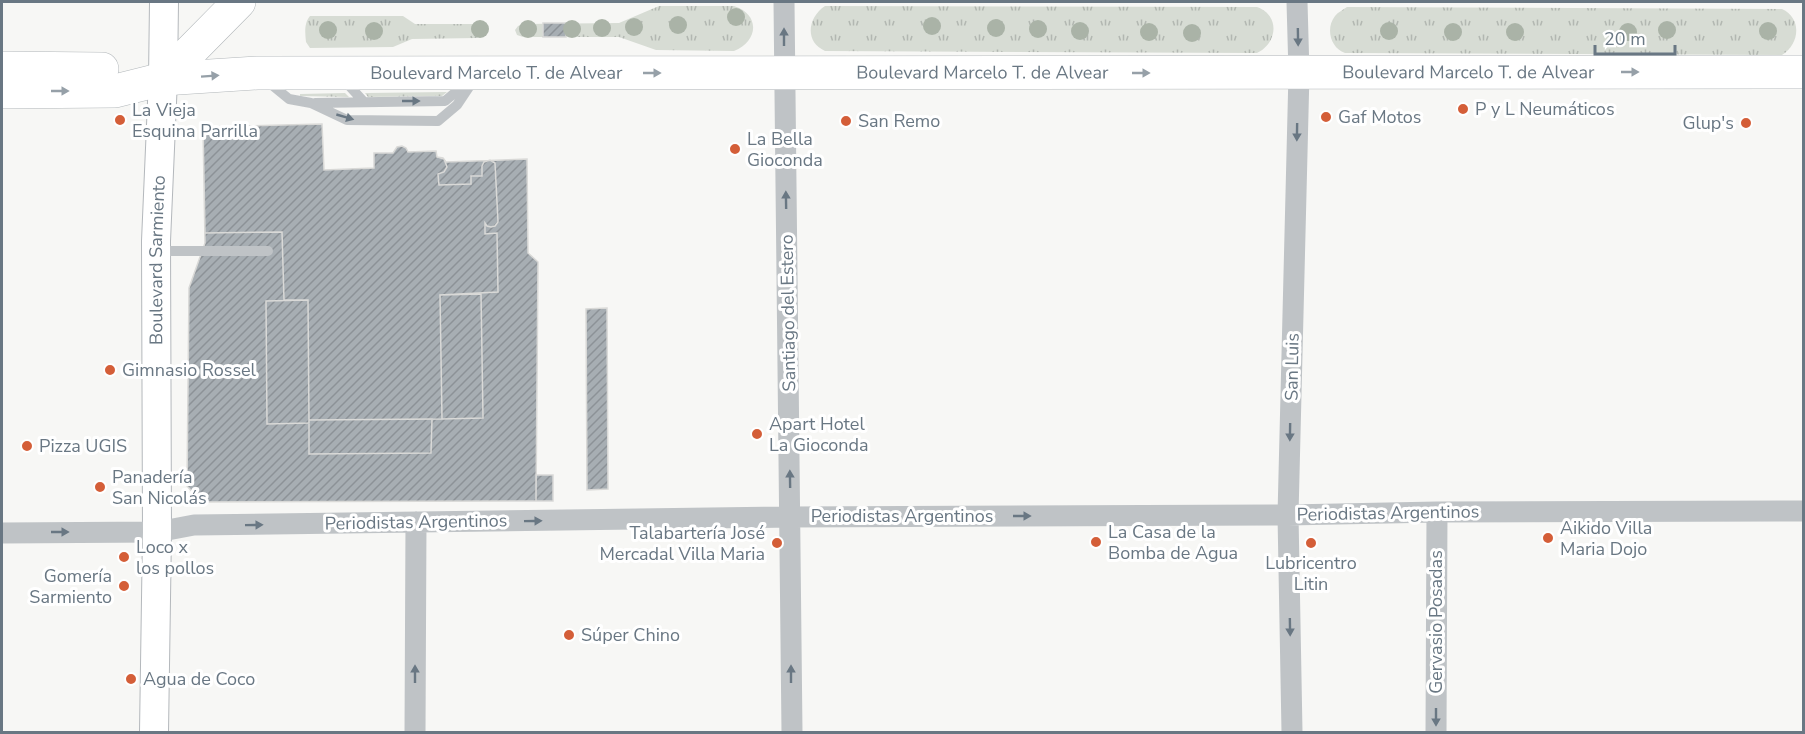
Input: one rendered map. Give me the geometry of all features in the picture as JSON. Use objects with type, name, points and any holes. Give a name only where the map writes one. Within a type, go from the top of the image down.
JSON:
[{"type":"main road","name":"Boulevard Sarmiento","points":[[153,732],[157,532],[156,241],[164,2]]},
{"type":"main road","points":[[163,79],[239,2]]},
{"type":"main road","name":"Boulevard Marcelo T. de Alvear","points":[[2,68],[115,69],[163,79]]},
{"type":"main road","name":"Boulevard Marcelo T. de Alvear","points":[[2,92],[115,91],[163,79],[257,73],[1803,72]]},
{"type":"street","name":"Santiago del Estero","points":[[784,2],[792,732]]},
{"type":"street","name":"San Luis","points":[[1292,732],[1288,515],[1299,73],[1297,2]]},
{"type":"street","name":"Periodistas Argentinos","points":[[2,532],[157,532],[194,525],[790,517],[1288,515],[1437,512],[1803,512]]},
{"type":"street","name":"Gervasio Posadas","points":[[1436,732],[1437,512]]},
{"type":"street","points":[[415,732],[416,522]]},
{"type":"lane","points":[[257,73],[289,99],[311,103],[445,101],[478,73]]},
{"type":"lane","points":[[336,73],[364,102]]},
{"type":"lane","points":[[311,103],[347,120],[438,120],[458,105],[478,73]]},
{"type":"lane","points":[[170,251],[268,252]]},
{"type":"green space","points":[[659,6],[734,6],[748,15],[752,21],[752,34],[742,47],[734,51],[656,50],[619,37],[523,37],[517,35],[515,30],[523,24],[619,23]]},
{"type":"green space","points":[[825,6],[1257,7],[1270,16],[1274,29],[1269,43],[1257,53],[825,51],[814,42],[811,29],[815,16]]},
{"type":"green space","points":[[1347,7],[1782,9],[1793,18],[1796,31],[1792,44],[1782,55],[1345,53],[1333,43],[1330,27],[1335,16]]},
{"type":"green space","points":[[310,16],[403,16],[415,24],[481,25],[483,33],[477,38],[412,39],[393,47],[310,48],[306,42],[305,32]]},
{"type":"green space","points":[[447,92],[442,96],[368,97],[365,93]]},
{"type":"green space","points":[[345,93],[349,97],[300,96],[300,94]]},
{"type":"building","points":[[543,23],[566,23],[566,37],[543,37]]},
{"type":"building","points":[[322,124],[324,170],[374,168],[374,153],[393,153],[397,147],[402,146],[408,152],[436,151],[437,157],[444,159],[447,167],[444,172],[438,174],[439,185],[471,184],[471,176],[482,176],[484,162],[490,160],[495,163],[498,222],[491,227],[485,223],[485,234],[497,233],[498,292],[440,295],[442,419],[309,420],[308,300],[284,300],[282,232],[205,233],[203,127]]},
{"type":"building","points":[[322,124],[324,170],[374,168],[374,153],[393,153],[397,147],[402,146],[408,152],[436,151],[437,157],[443,158],[446,162],[527,159],[528,253],[538,262],[536,501],[202,502],[187,486],[189,288],[205,243],[203,127]]},
{"type":"building","points":[[481,294],[483,418],[442,419],[440,295]]},
{"type":"building","points":[[308,300],[309,423],[267,424],[266,301]]},
{"type":"building","points":[[607,308],[608,489],[587,490],[586,309]]},
{"type":"building","points":[[432,419],[431,453],[309,454],[309,420]]},
{"type":"building","points":[[536,475],[553,475],[553,501],[536,501]]},
{"type":"place","name":"P y L Neumáticos","points":[[1463,109]]},
{"type":"place","name":"Gaf Motos","points":[[1326,117]]},
{"type":"place","name":"La Vieja Esquina Parrilla","points":[[120,120]]},
{"type":"place","name":"San Remo","points":[[846,121]]},
{"type":"place","name":"Glup's","points":[[1746,123]]},
{"type":"place","name":"La Bella Gioconda","points":[[735,149]]},
{"type":"place","name":"Gimnasio Rossel","points":[[110,370]]},
{"type":"place","name":"Apart Hotel La Gioconda","points":[[757,434]]},
{"type":"place","name":"Pizza UGIS","points":[[27,446]]},
{"type":"place","name":"Panadería San Nicolás","points":[[100,487]]},
{"type":"place","name":"Aikido Villa Maria Dojo","points":[[1548,538]]},
{"type":"place","name":"La Casa de la Bomba de Agua","points":[[1096,542]]},
{"type":"place","name":"Talabartería José Mercadal Villa Maria","points":[[777,543]]},
{"type":"place","name":"Lubricentro Litin","points":[[1311,543]]},
{"type":"place","name":"Loco x los pollos","points":[[124,557]]},
{"type":"place","name":"Gomería Sarmiento","points":[[124,586]]},
{"type":"place","name":"Súper Chino","points":[[569,635]]},
{"type":"place","name":"Agua de Coco","points":[[131,679]]}]
